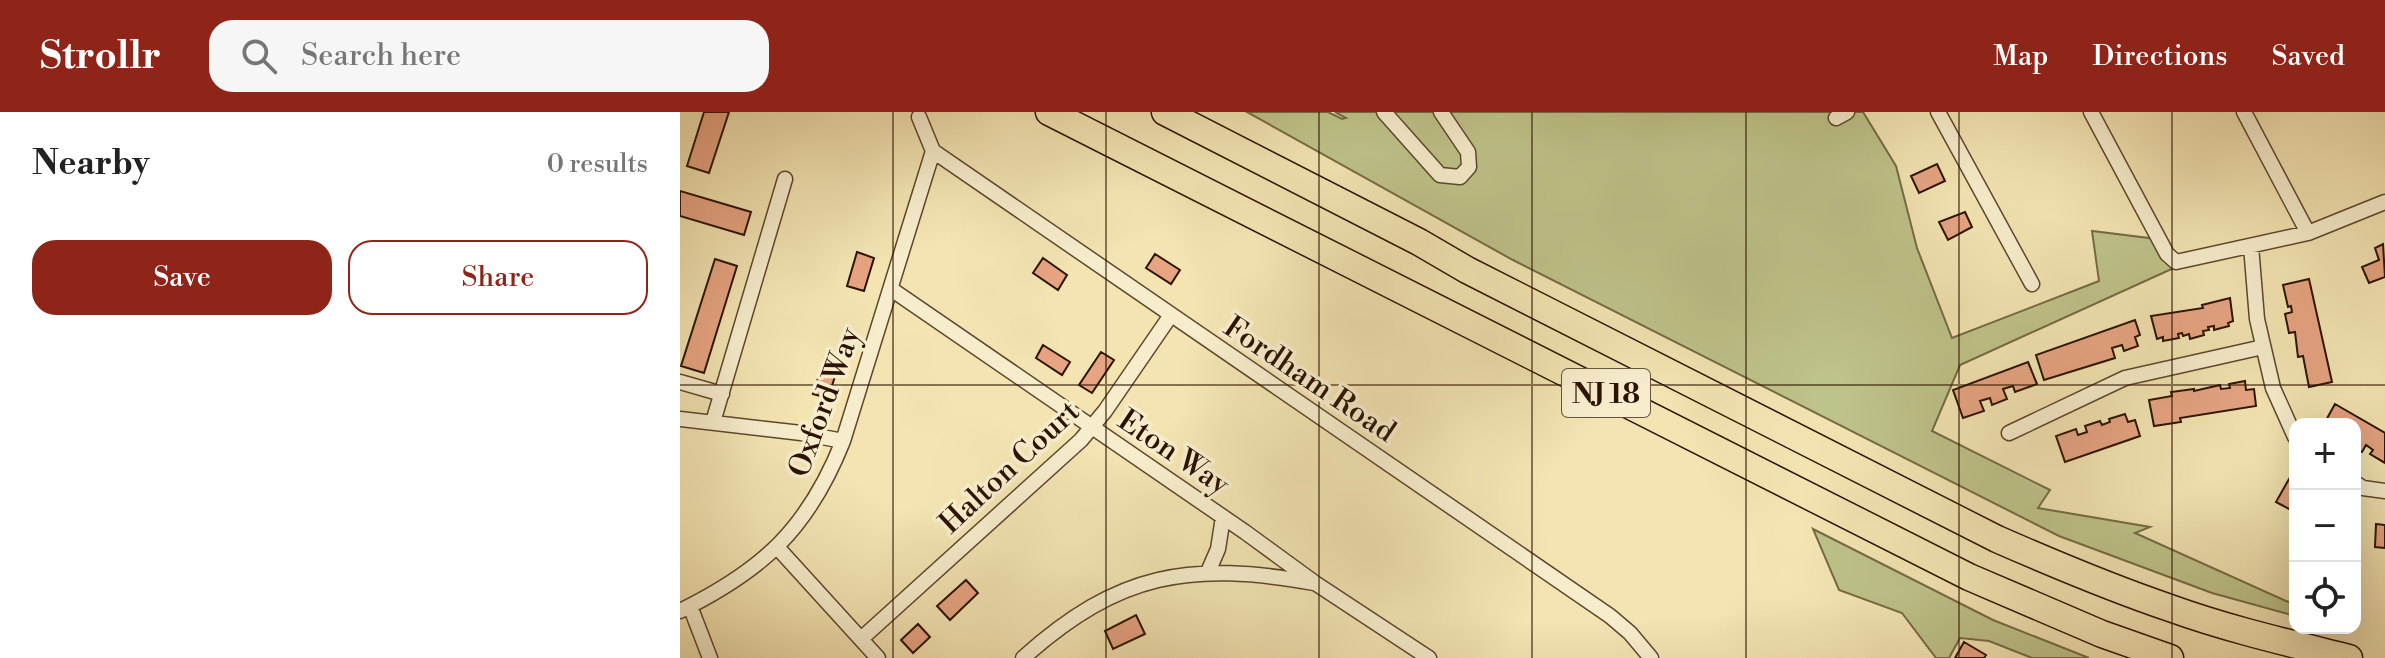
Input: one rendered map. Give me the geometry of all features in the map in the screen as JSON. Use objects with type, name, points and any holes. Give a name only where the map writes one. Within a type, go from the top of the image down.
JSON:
[{"type":"highway","name":"NJ 18","points":[[1049,112],[1969,577],[2089,629],[2170,658]]},
{"type":"highway","name":"NJ 18","points":[[1165,112],[1481,277],[1997,539],[2077,574],[2169,608],[2267,638],[2349,658]]},
{"type":"street","points":[[1384,112],[1440,175],[1460,177],[1469,167],[1468,152],[1441,112]]},
{"type":"street","points":[[1938,112],[2032,284]]},
{"type":"street","points":[[2091,112],[2167,254],[2176,262],[2308,233],[2385,202]]},
{"type":"street","points":[[2244,112],[2308,233]]},
{"type":"street","points":[[919,117],[933,151]]},
{"type":"street","name":"Oxford Way","points":[[685,608],[735,582],[777,547],[814,503],[843,441],[933,151]]},
{"type":"street","name":"Fordham Road","points":[[933,151],[1610,616],[1647,656]]},
{"type":"street","points":[[713,422],[785,179]]},
{"type":"street","points":[[2251,246],[2257,319],[2273,388],[2289,424]]},
{"type":"street","name":"Eton Way","points":[[891,289],[1315,583],[1429,658]]},
{"type":"street","name":"Halton Court","points":[[861,639],[1092,427],[1171,315]]},
{"type":"street","points":[[2009,433],[2125,378],[2263,347]]},
{"type":"street","points":[[680,382],[722,394]]},
{"type":"street","points":[[680,419],[843,441]]},
{"type":"street","points":[[2361,487],[2385,491]]},
{"type":"street","points":[[1208,572],[1218,549],[1223,517]]},
{"type":"street","points":[[777,547],[878,658]]},
{"type":"street","points":[[1023,658],[1065,622],[1137,585],[1208,572],[1315,583]]},
{"type":"street","points":[[685,608],[710,658]]},
{"type":"green space","points":[[1247,112],[1328,112],[1342,119],[1346,118],[1335,112],[1863,112],[1896,166],[1917,248],[1952,338],[2099,281],[2092,231],[2157,239],[2176,267],[1960,365],[1932,431],[2050,490],[2038,508],[2150,527],[2135,533],[2289,602],[2289,614],[2212,593],[2059,536],[1511,259]]},
{"type":"green space","points":[[1813,529],[1993,620],[2089,658],[2032,658],[1989,641],[1960,638],[1949,658],[1936,658],[1902,613],[1839,590]]},
{"type":"building","points":[[704,112],[729,112],[709,173],[687,166]]},
{"type":"building","points":[[1937,164],[1945,181],[1919,193],[1911,176]]},
{"type":"building","points":[[680,191],[751,212],[744,235],[680,216]]},
{"type":"building","points":[[1965,212],[1972,227],[1948,240],[1939,222]]},
{"type":"building","points":[[2383,244],[2385,277],[2369,283],[2362,267],[2379,260],[2375,248]]},
{"type":"building","points":[[857,252],[874,258],[864,291],[847,286]]},
{"type":"building","points":[[1155,254],[1180,270],[1171,284],[1146,268]]},
{"type":"building","points":[[1043,258],[1067,275],[1058,290],[1033,273]]},
{"type":"building","points":[[715,259],[737,266],[704,373],[681,366]]},
{"type":"building","points":[[2309,279],[2332,382],[2309,387],[2303,356],[2298,357],[2295,332],[2289,333],[2285,314],[2292,312],[2283,285]]},
{"type":"building","points":[[2230,298],[2233,321],[2228,323],[2229,326],[2214,330],[2214,326],[2208,327],[2209,330],[2203,331],[2204,335],[2190,339],[2189,334],[2183,336],[2182,333],[2178,334],[2179,338],[2157,339],[2151,316],[2203,308],[2202,305]]},
{"type":"building","points":[[2135,320],[2140,335],[2135,337],[2138,346],[2124,351],[2122,345],[2112,348],[2115,358],[2044,380],[2036,355]]},
{"type":"building","points":[[1043,345],[1070,362],[1062,375],[1036,358]]},
{"type":"building","points":[[1101,352],[1114,360],[1092,393],[1079,385]]},
{"type":"building","points":[[825,356],[840,361],[828,398],[813,394]]},
{"type":"building","points":[[2028,362],[2037,384],[2015,392],[2013,386],[2003,389],[2007,399],[1992,405],[1990,398],[1980,401],[1984,411],[1963,418],[1953,390]]},
{"type":"building","points":[[2245,381],[2246,390],[2254,389],[2256,406],[2180,418],[2181,422],[2154,426],[2149,400],[2172,396],[2171,392],[2220,385],[2221,389],[2230,388],[2229,384]]},
{"type":"building","points":[[2335,404],[2359,418],[2327,418]]},
{"type":"building","points":[[2125,414],[2128,422],[2135,420],[2140,436],[2065,462],[2056,436],[2076,429],[2078,435],[2087,432],[2085,426],[2100,421],[2102,425]]},
{"type":"building","points":[[2361,419],[2385,433],[2385,463],[2370,454],[2373,450],[2366,445],[2362,452]]},
{"type":"building","points":[[2289,479],[2289,509],[2276,502]]},
{"type":"building","points":[[2376,524],[2385,525],[2385,548],[2375,547]]},
{"type":"building","points":[[966,580],[978,593],[950,620],[937,606]]},
{"type":"building","points":[[1136,615],[1145,634],[1113,649],[1105,631]]},
{"type":"building","points":[[918,624],[930,637],[913,653],[901,640]]},
{"type":"building","points":[[1964,642],[1986,655],[1984,658],[1955,658]]}]
